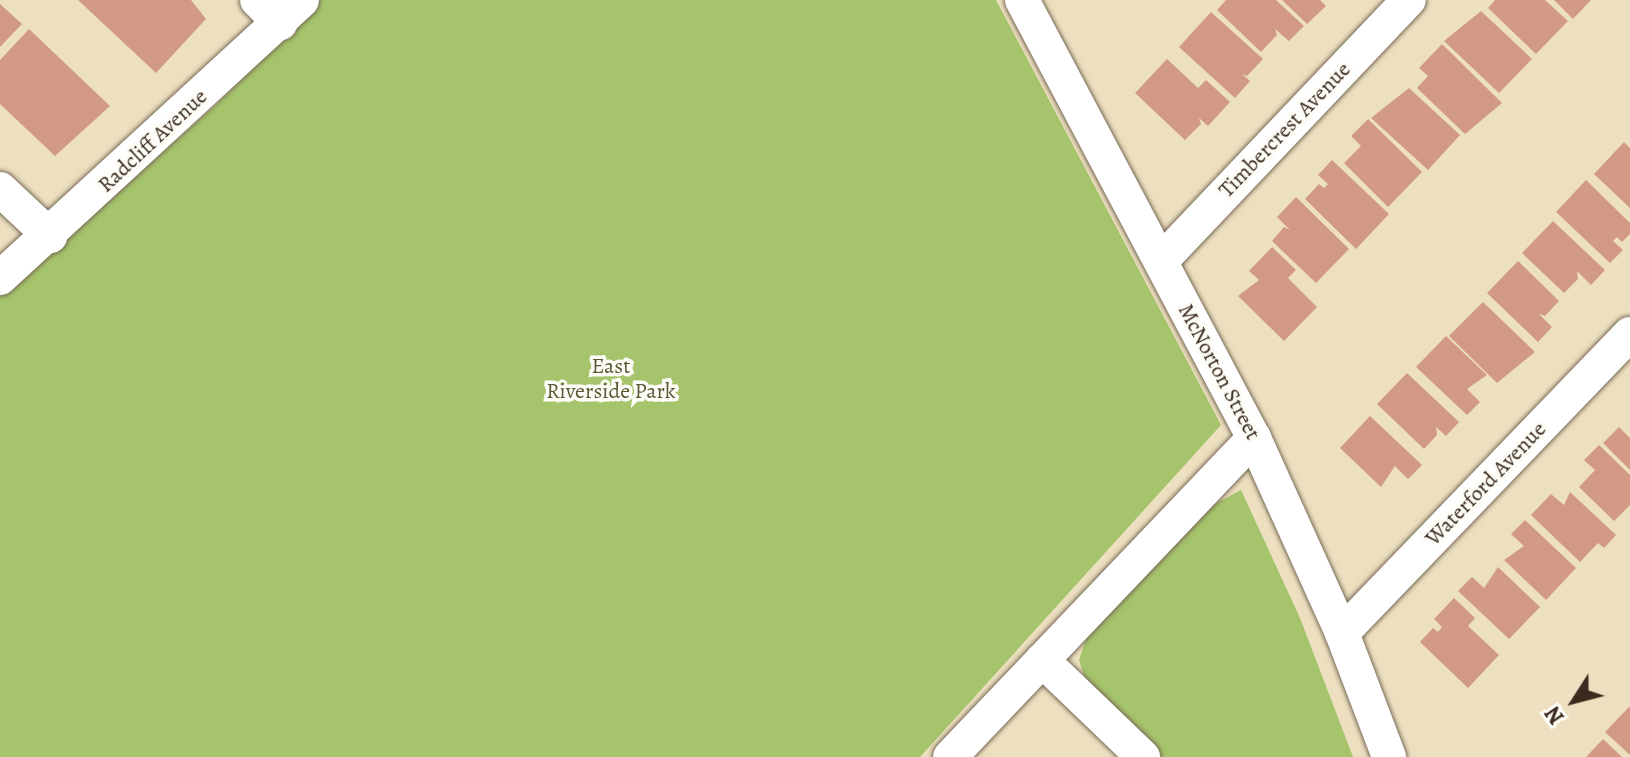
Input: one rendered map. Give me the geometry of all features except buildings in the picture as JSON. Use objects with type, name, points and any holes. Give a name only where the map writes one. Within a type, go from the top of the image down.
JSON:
[{"type":"street","name":"McNorton Street","points":[[1022,0],[1254,438],[1342,633],[1389,757]]},
{"type":"street","name":"Timbercrest Avenue","points":[[1161,261],[1409,0]]},
{"type":"street","name":"Radcliff Avenue","points":[[0,278],[50,236],[280,8]]},
{"type":"street","points":[[0,189],[50,236]]},
{"type":"street","name":"Waterford Avenue","points":[[1342,633],[1630,334]]},
{"type":"street","points":[[950,757],[1254,438]]},
{"type":"street","points":[[1042,660],[1143,757]]},
{"type":"green space","name":"East Riverside Park","points":[[320,0],[996,0],[1221,425],[920,757],[0,757],[0,297],[218,103]]},
{"type":"green space","points":[[1241,490],[1300,618],[1353,757],[1161,757],[1087,686],[1079,660],[1087,636],[1209,507]]}]
